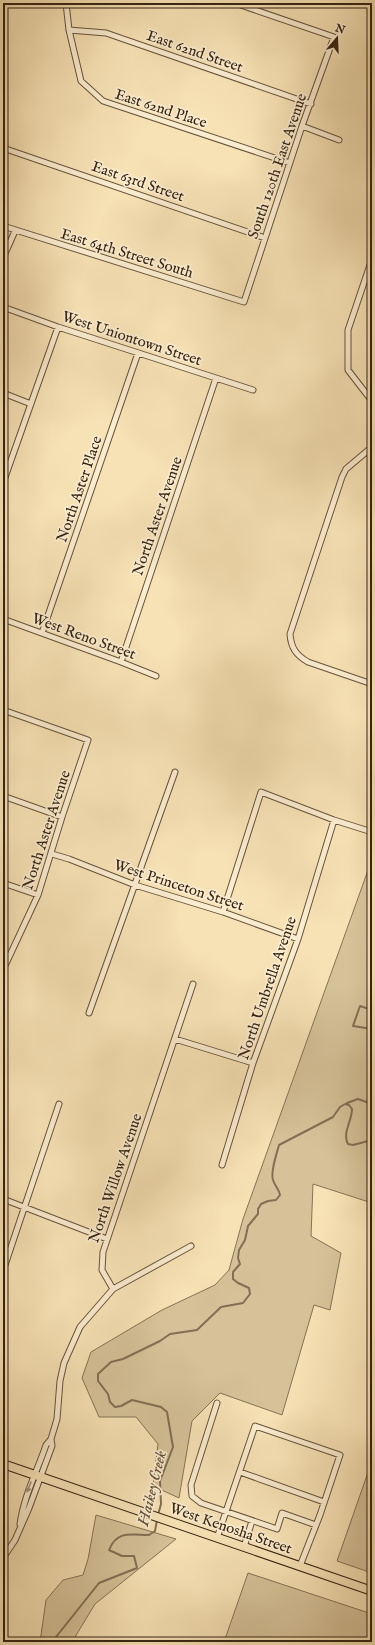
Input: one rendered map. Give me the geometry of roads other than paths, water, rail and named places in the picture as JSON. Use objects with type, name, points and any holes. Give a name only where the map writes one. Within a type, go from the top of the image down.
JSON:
[{"type":"main road","name":"West Kenosha Street","points":[[3,1464],[372,1591]]},
{"type":"street","name":"East 62nd Place","points":[[66,3],[69,30],[81,81],[103,101],[290,163]]},
{"type":"street","name":"South 120th East Avenue","points":[[235,3],[334,37],[302,126],[244,302]]},
{"type":"street","name":"East 62nd Street","points":[[69,30],[106,33],[311,104]]},
{"type":"street","points":[[3,94],[3,108]]},
{"type":"street","points":[[302,126],[340,140]]},
{"type":"street","name":"East 63rd Street","points":[[3,148],[265,238]]},
{"type":"street","name":"East 64th Street South","points":[[3,226],[244,302]]},
{"type":"street","points":[[3,258],[15,231]]},
{"type":"street","points":[[372,259],[348,330],[348,370],[372,401]]},
{"type":"street","name":"West Uniontown Street","points":[[3,306],[58,327],[253,390]]},
{"type":"street","points":[[3,483],[58,327]]},
{"type":"street","name":"North Aster Place","points":[[42,633],[138,353]]},
{"type":"street","name":"North Aster Avenue","points":[[121,662],[216,378]]},
{"type":"street","points":[[3,393],[31,404]]},
{"type":"street","points":[[372,447],[346,469],[342,477],[290,634],[292,647],[300,657],[308,662],[372,684]]},
{"type":"street","name":"West Reno Street","points":[[3,619],[156,676]]},
{"type":"street","name":"North Aster Avenue","points":[[3,710],[88,740],[62,816],[52,854],[38,895],[3,969]]},
{"type":"street","points":[[89,1013],[175,772]]},
{"type":"street","points":[[223,912],[261,792],[334,820],[372,832]]},
{"type":"street","points":[[3,796],[62,816]]},
{"type":"street","name":"North Umbrella Avenue","points":[[222,1165],[253,1063],[298,940],[334,820]]},
{"type":"street","name":"West Princeton Street","points":[[52,854],[69,859],[135,885],[223,912],[298,940]]},
{"type":"street","points":[[3,883],[38,895]]},
{"type":"street","name":"North Willow Avenue","points":[[113,1290],[102,1270],[101,1262],[103,1252],[193,984]]},
{"type":"street","points":[[175,1040],[253,1063]]},
{"type":"street","points":[[3,1271],[59,1104]]},
{"type":"street","points":[[3,1199],[25,1206],[107,1239]]},
{"type":"street","points":[[3,1558],[15,1540],[38,1476],[52,1446],[51,1440],[58,1419],[60,1380],[64,1363],[80,1327],[113,1290],[191,1246]]},
{"type":"street","points":[[217,1403],[191,1485],[192,1496],[201,1503],[226,1513],[277,1529],[282,1514],[316,1525]]},
{"type":"street","points":[[217,1538],[255,1426],[340,1455],[300,1566]]},
{"type":"street","points":[[240,1472],[324,1502]]},
{"type":"street","points":[[244,1547],[252,1521]]},
{"type":"waterway","points":[[372,1010],[360,1006],[353,1026],[372,1029]]},
{"type":"waterway","points":[[372,1078],[372,1083]]},
{"type":"waterway","points":[[347,1103],[358,1099],[372,1104]]},
{"type":"waterway","name":"Haikey Creek","points":[[158,1515],[161,1504],[160,1481],[173,1447],[167,1412],[161,1407],[132,1400],[121,1406],[115,1407],[110,1402],[108,1394],[98,1381],[98,1374],[111,1362],[123,1359],[160,1341],[170,1334],[197,1330],[221,1307],[243,1303],[250,1294],[249,1288],[233,1279],[233,1272],[240,1264],[238,1258],[239,1250],[245,1240],[248,1226],[258,1214],[258,1209],[261,1204],[276,1200],[280,1195],[272,1177],[279,1145],[333,1117],[340,1107],[345,1104],[349,1105],[352,1109],[346,1136],[348,1144],[353,1145],[372,1140]]},
{"type":"waterway","name":"Haikey Creek","points":[[52,1642],[99,1583],[137,1568],[134,1556],[122,1556],[109,1550],[116,1539],[120,1536],[131,1534],[149,1535],[155,1531],[157,1520]]}]
